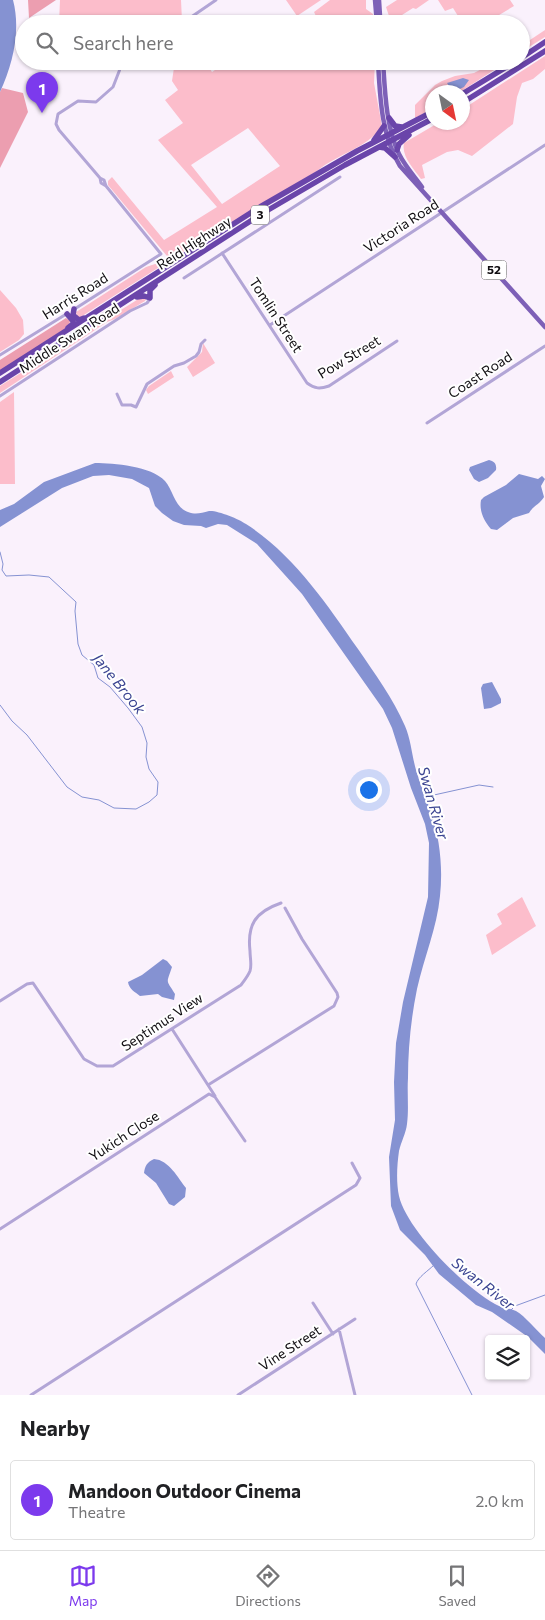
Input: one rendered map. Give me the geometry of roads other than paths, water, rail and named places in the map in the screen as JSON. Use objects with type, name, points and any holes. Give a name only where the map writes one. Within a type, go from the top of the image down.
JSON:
[{"type":"highway","points":[[530,52],[545,42]]},
{"type":"highway","points":[[530,60],[545,51]]},
{"type":"highway","points":[[470,89],[501,70]]},
{"type":"highway","points":[[470,98],[515,70]]},
{"type":"highway","name":"Reid Highway","points":[[0,382],[263,213],[379,147],[402,128],[425,116]]},
{"type":"highway","points":[[389,118],[395,126],[402,128]]},
{"type":"highway","name":"Reid Highway","points":[[0,373],[260,207],[371,143],[416,128],[425,123]]},
{"type":"highway","points":[[371,143],[384,126]]},
{"type":"highway","points":[[397,150],[400,142],[416,128]]},
{"type":"highway","points":[[379,147],[385,148],[395,157]]},
{"type":"highway","points":[[123,304],[140,296],[150,298],[152,288],[166,276]]},
{"type":"highway","points":[[74,310],[73,315],[79,320],[104,308]]},
{"type":"highway","points":[[47,344],[72,324],[72,318],[67,314]]},
{"type":"main road","points":[[375,0],[378,15]]},
{"type":"main road","points":[[379,0],[379,15]]},
{"type":"main road","name":"52","points":[[379,70],[384,126],[405,164],[423,190]]},
{"type":"main road","name":"52","points":[[384,70],[390,137],[395,157],[408,176],[423,190],[545,327]]},
{"type":"street","points":[[194,15],[216,0]]},
{"type":"street","name":"Harris Road","points":[[0,355],[161,254],[57,127],[56,119],[58,114],[78,101],[96,102],[113,87],[120,70]]},
{"type":"street","name":"Victoria Road","points":[[270,325],[545,146]]},
{"type":"street","points":[[184,278],[340,177]]},
{"type":"street","name":"Tomlin Street","points":[[222,254],[307,383],[312,387]]},
{"type":"street","name":"Middle Swan Road","points":[[0,396],[130,311],[147,303],[150,298]]},
{"type":"street","points":[[118,394],[122,405],[136,407],[147,384],[174,366],[196,356],[201,344],[205,340]]},
{"type":"street","name":"Pow Street","points":[[312,387],[321,388],[329,386],[397,341]]},
{"type":"street","name":"Coast Road","points":[[427,423],[545,346]]},
{"type":"street","name":"Septimus View","points":[[0,1001],[29,983],[34,983],[79,1053],[90,1063],[97,1066],[113,1066],[241,985],[250,972],[251,966],[248,940],[251,925],[264,912],[281,904]]},
{"type":"street","points":[[208,1085],[264,1052],[334,1006],[337,1002],[337,993],[302,939],[285,908]]},
{"type":"street","points":[[172,1029],[245,1141]]},
{"type":"street","name":"Yukich Close","points":[[0,1229],[209,1094],[216,1096]]},
{"type":"street","points":[[31,1395],[356,1185],[360,1178],[352,1163]]},
{"type":"street","points":[[313,1303],[333,1334]]},
{"type":"street","name":"Vine Street","points":[[238,1395],[355,1319]]},
{"type":"street","points":[[340,1329],[355,1395]]},
{"type":"water","points":[[0,0],[13,0],[15,15],[15,41],[9,70],[0,92]]},
{"type":"water","points":[[463,78],[469,80],[465,85],[448,85],[447,83]]},
{"type":"water","points":[[489,460],[495,463],[496,470],[488,478],[479,482],[474,479],[469,470],[470,467]]},
{"type":"water","name":"Swan River","points":[[95,463],[142,469],[159,476],[165,481],[177,503],[184,510],[194,513],[213,511],[243,522],[279,550],[308,581],[346,632],[389,696],[407,731],[416,770],[434,822],[439,843],[441,875],[436,920],[417,989],[412,1022],[409,1056],[408,1118],[398,1162],[399,1196],[404,1210],[413,1225],[438,1256],[482,1296],[497,1305],[516,1311],[523,1316],[545,1338],[545,1354],[530,1339],[530,1335],[525,1335],[492,1312],[476,1305],[439,1274],[425,1255],[400,1230],[391,1206],[389,1157],[395,1120],[396,1043],[403,1002],[428,897],[429,843],[425,824],[411,788],[392,728],[383,709],[302,594],[257,544],[227,525],[218,524],[206,528],[184,525],[173,521],[155,506],[149,488],[132,479],[109,475],[93,476],[62,488],[0,527],[0,510],[14,504],[44,482]]},
{"type":"water","points":[[519,474],[538,479],[542,476],[545,479],[541,486],[544,497],[529,513],[513,518],[497,530],[491,529],[483,516],[481,500],[506,485]]},
{"type":"water","points":[[492,682],[501,699],[501,703],[484,709],[481,688],[483,684]]},
{"type":"water","points":[[163,959],[172,967],[168,982],[175,994],[174,1000],[158,994],[140,996],[132,990],[128,982],[142,975]]},
{"type":"water","points":[[154,1159],[169,1166],[186,1188],[185,1197],[174,1206],[169,1204],[156,1183],[144,1173],[147,1164]]},
{"type":"waterway","name":"Jane Brook","points":[[0,552],[3,564],[2,570],[6,576],[29,575],[49,577],[76,602],[78,644],[82,655],[94,665],[98,678],[110,687],[142,727],[147,743],[146,757],[149,769],[158,782],[157,795],[136,809],[114,808],[99,800],[82,797],[67,787],[27,735],[12,721],[0,705]]},
{"type":"waterway","points":[[425,797],[479,785],[493,787]]},
{"type":"waterway","points":[[434,1265],[421,1276],[416,1284],[472,1395]]},
{"type":"waterway","points":[[510,1311],[515,1306],[545,1295]]},
{"type":"place","name":"Mandoon Outdoor Cinema","points":[[42,113]]}]
